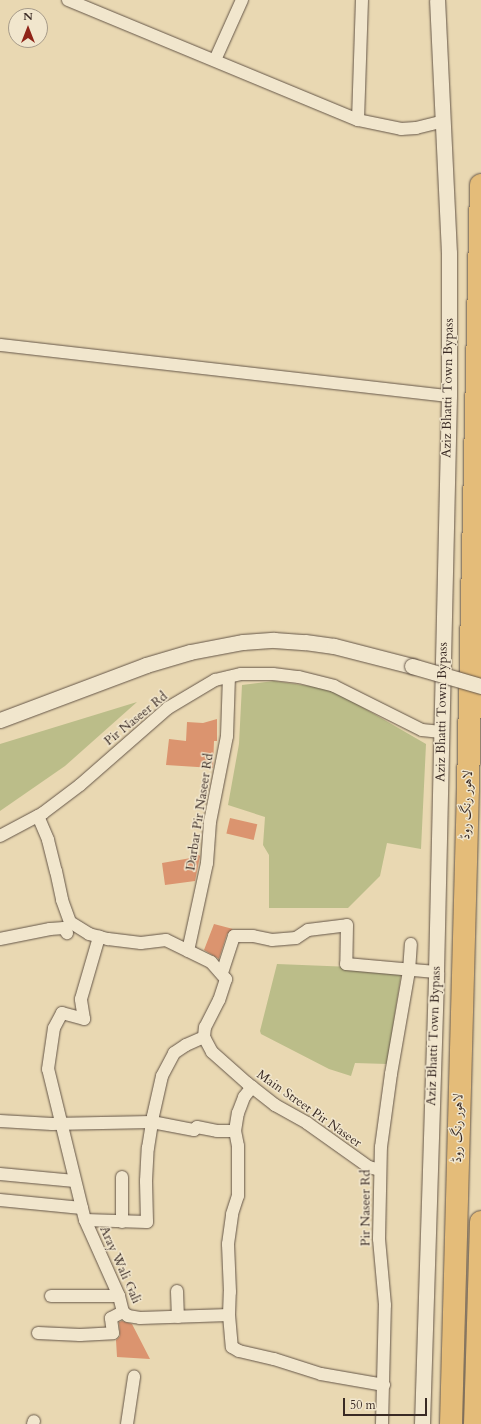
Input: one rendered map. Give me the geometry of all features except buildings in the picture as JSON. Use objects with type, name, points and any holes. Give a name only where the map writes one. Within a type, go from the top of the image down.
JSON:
[{"type":"highway","name":"لاہور رنگ روڈ","points":[[451,1424],[468,774],[481,185]]},
{"type":"highway","points":[[475,1424],[481,1222]]},
{"type":"street","points":[[215,60],[242,0]]},
{"type":"street","name":"Aziz Bhatti Town Bypass","points":[[422,1424],[436,972],[449,396],[449,253],[444,121],[437,0]]},
{"type":"street","points":[[73,1],[358,120],[402,129],[416,128],[444,121]]},
{"type":"street","points":[[358,1],[358,120]]},
{"type":"street","points":[[0,345],[449,396]]},
{"type":"street","points":[[0,720],[146,665],[190,652],[237,643],[274,640],[334,646],[481,686]]},
{"type":"street","name":"Pir Naseer Rd","points":[[0,836],[38,816],[80,785],[168,708],[215,680],[241,674],[273,674],[299,677],[334,686],[422,730],[441,732]]},
{"type":"street","name":"Darbar Pir Naseer Rd","points":[[188,951],[207,863],[210,822],[227,736],[229,677]]},
{"type":"street","points":[[38,816],[48,840],[62,900],[70,922],[89,934],[99,937],[141,943],[166,940],[211,962],[226,979],[219,1000],[205,1027],[204,1037],[186,1045],[174,1053],[162,1076],[152,1122],[146,1181],[147,1222],[85,1220]]},
{"type":"street","points":[[222,973],[234,936],[247,935],[272,940],[296,938],[308,930],[347,925],[346,964],[409,971],[436,972]]},
{"type":"street","points":[[0,939],[50,929],[64,928],[67,932]]},
{"type":"street","name":"Aray Wali Gali","points":[[99,937],[81,999],[84,1019],[62,1013],[54,1028],[48,1069],[85,1220],[119,1296],[123,1312],[128,1316],[140,1318],[229,1315]]},
{"type":"street","name":"Pir Naseer Rd","points":[[382,1424],[385,1305],[379,1239],[381,1147],[412,944]]},
{"type":"street","name":"Main Street Pir Naseer","points":[[204,1037],[212,1052],[275,1105],[307,1123],[368,1167],[380,1170]]},
{"type":"street","points":[[252,1087],[244,1097],[238,1113],[235,1131],[238,1146],[238,1196],[232,1214],[228,1244],[230,1292],[229,1315],[232,1347],[239,1351],[274,1359],[321,1374],[384,1385]]},
{"type":"street","points":[[0,1122],[135,1124],[152,1122],[194,1130],[197,1127],[217,1131],[235,1131]]},
{"type":"street","points":[[0,1174],[75,1181]]},
{"type":"street","points":[[122,1177],[122,1222]]},
{"type":"street","points":[[0,1200],[82,1208]]},
{"type":"street","points":[[177,1290],[178,1317]]},
{"type":"street","points":[[51,1296],[119,1296]]},
{"type":"street","points":[[38,1333],[80,1335],[113,1333],[110,1318],[123,1312]]},
{"type":"street","points":[[128,1424],[134,1377]]},
{"type":"green space","points":[[274,681],[331,689],[426,744],[421,849],[387,843],[380,876],[348,908],[269,908],[269,855],[263,845],[265,817],[228,805],[239,744],[242,685]]},
{"type":"green space","points":[[137,702],[65,766],[0,811],[0,744]]},
{"type":"green space","points":[[277,964],[402,969],[387,1064],[355,1063],[351,1076],[329,1069],[261,1034],[260,1031]]}]
